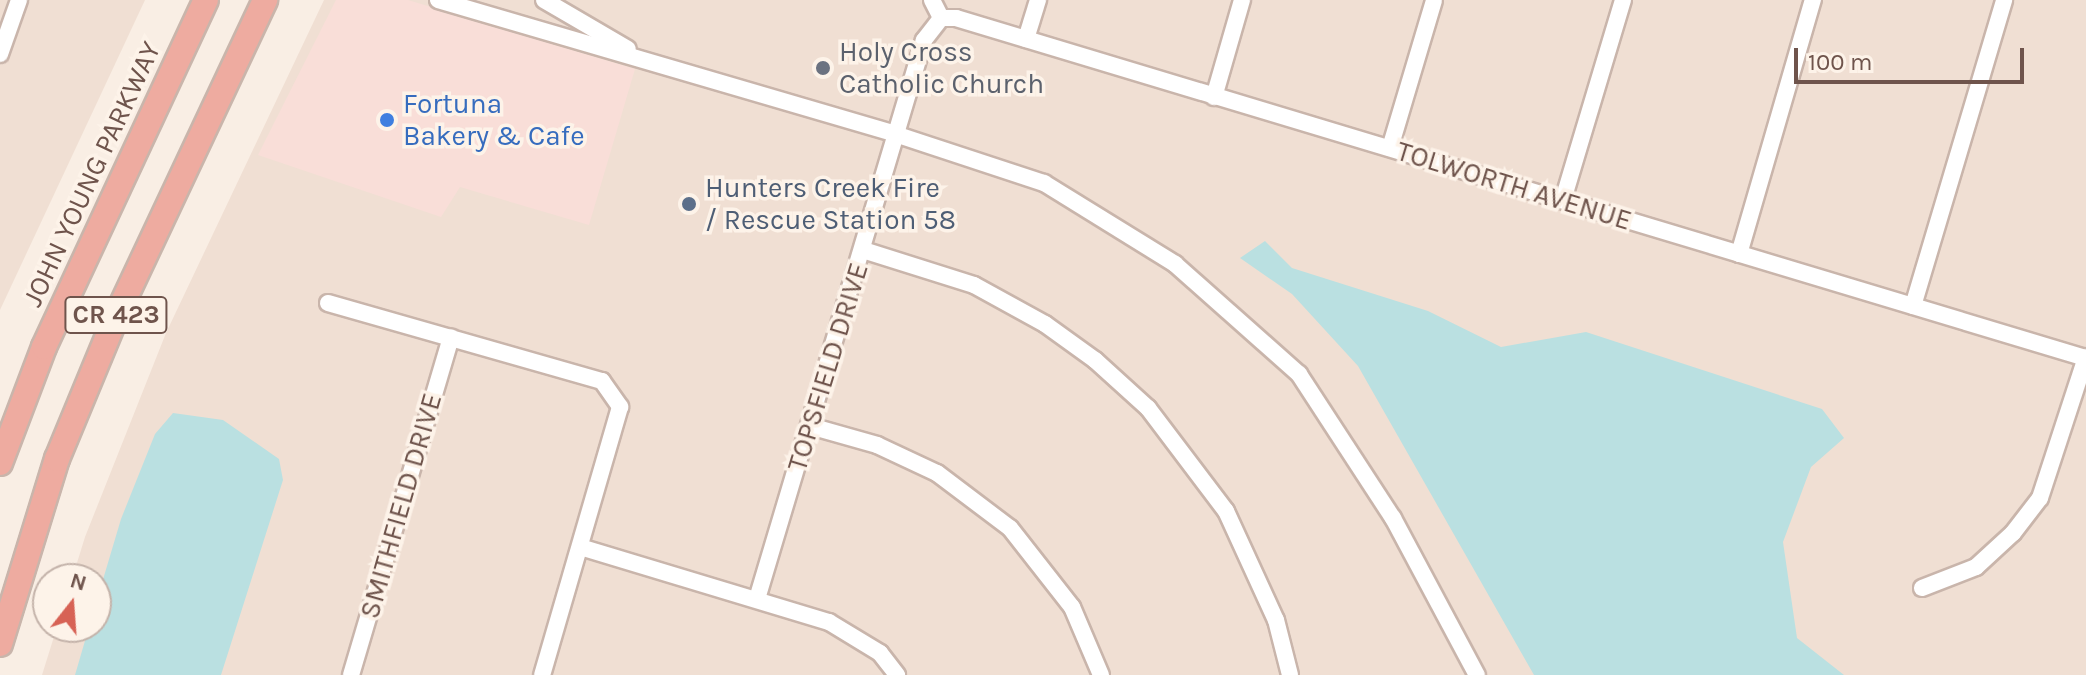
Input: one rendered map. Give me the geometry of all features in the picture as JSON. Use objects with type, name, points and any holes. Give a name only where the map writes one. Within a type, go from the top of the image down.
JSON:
[{"type":"highway","name":"JOHN YOUNG PARKWAY","points":[[0,463],[44,347],[206,0]]},
{"type":"highway","name":"CR 423","points":[[0,644],[57,459],[115,319],[265,0]]},
{"type":"street","points":[[0,54],[19,0]]},
{"type":"street","points":[[438,0],[895,134],[1044,183],[1175,264],[1299,374],[1393,518],[1477,675]]},
{"type":"street","points":[[544,0],[643,59]]},
{"type":"street","points":[[932,0],[941,18]]},
{"type":"street","points":[[1026,39],[1038,0]]},
{"type":"street","points":[[1214,97],[1242,0]]},
{"type":"street","points":[[1390,148],[1434,0]]},
{"type":"street","points":[[1563,200],[1623,0]]},
{"type":"street","points":[[1739,254],[1813,0]]},
{"type":"street","points":[[1913,306],[2004,0]]},
{"type":"street","name":"TOLWORTH AVENUE","points":[[941,18],[1026,39],[2086,358]]},
{"type":"street","name":"TOPSFIELD DRIVE","points":[[757,599],[924,40],[941,18]]},
{"type":"street","points":[[863,250],[974,285],[1033,318],[1095,360],[1148,408],[1226,511],[1276,620],[1290,675]]},
{"type":"street","points":[[328,303],[602,381],[620,407],[542,675]]},
{"type":"street","name":"SMITHFIELD DRIVE","points":[[351,675],[451,337]]},
{"type":"street","points":[[1922,588],[1976,567],[2013,533],[2040,498],[2086,358]]},
{"type":"street","points":[[810,426],[877,445],[937,473],[981,503],[1047,570],[1072,607],[1101,675]]},
{"type":"street","points":[[580,547],[829,622],[880,653],[897,675]]},
{"type":"shaded area","points":[[0,0],[145,0],[0,310]]},
{"type":"shaded area","points":[[324,0],[2086,0],[2086,675],[42,675],[52,643],[112,643],[112,563],[77,563],[166,333]]},
{"type":"shaded area","points":[[336,0],[408,0],[635,69],[589,225],[460,187],[441,217],[258,155]]},
{"type":"water","points":[[1265,241],[1292,268],[1428,311],[1501,347],[1586,332],[1822,409],[1844,438],[1811,467],[1783,542],[1797,638],[1844,675],[1534,675],[1358,366],[1292,294],[1240,258]]},
{"type":"water","points":[[173,413],[223,420],[279,459],[283,480],[221,675],[75,675],[84,643],[112,643],[112,563],[108,563],[121,519],[155,434]]},
{"type":"place","name":"Holy Cross Catholic Church","points":[[823,68]]},
{"type":"place","name":"Fortuna Bakery & Cafe","points":[[387,120]]},
{"type":"place","name":"Hunters Creek Fire / Rescue Station 58","points":[[689,204]]}]
